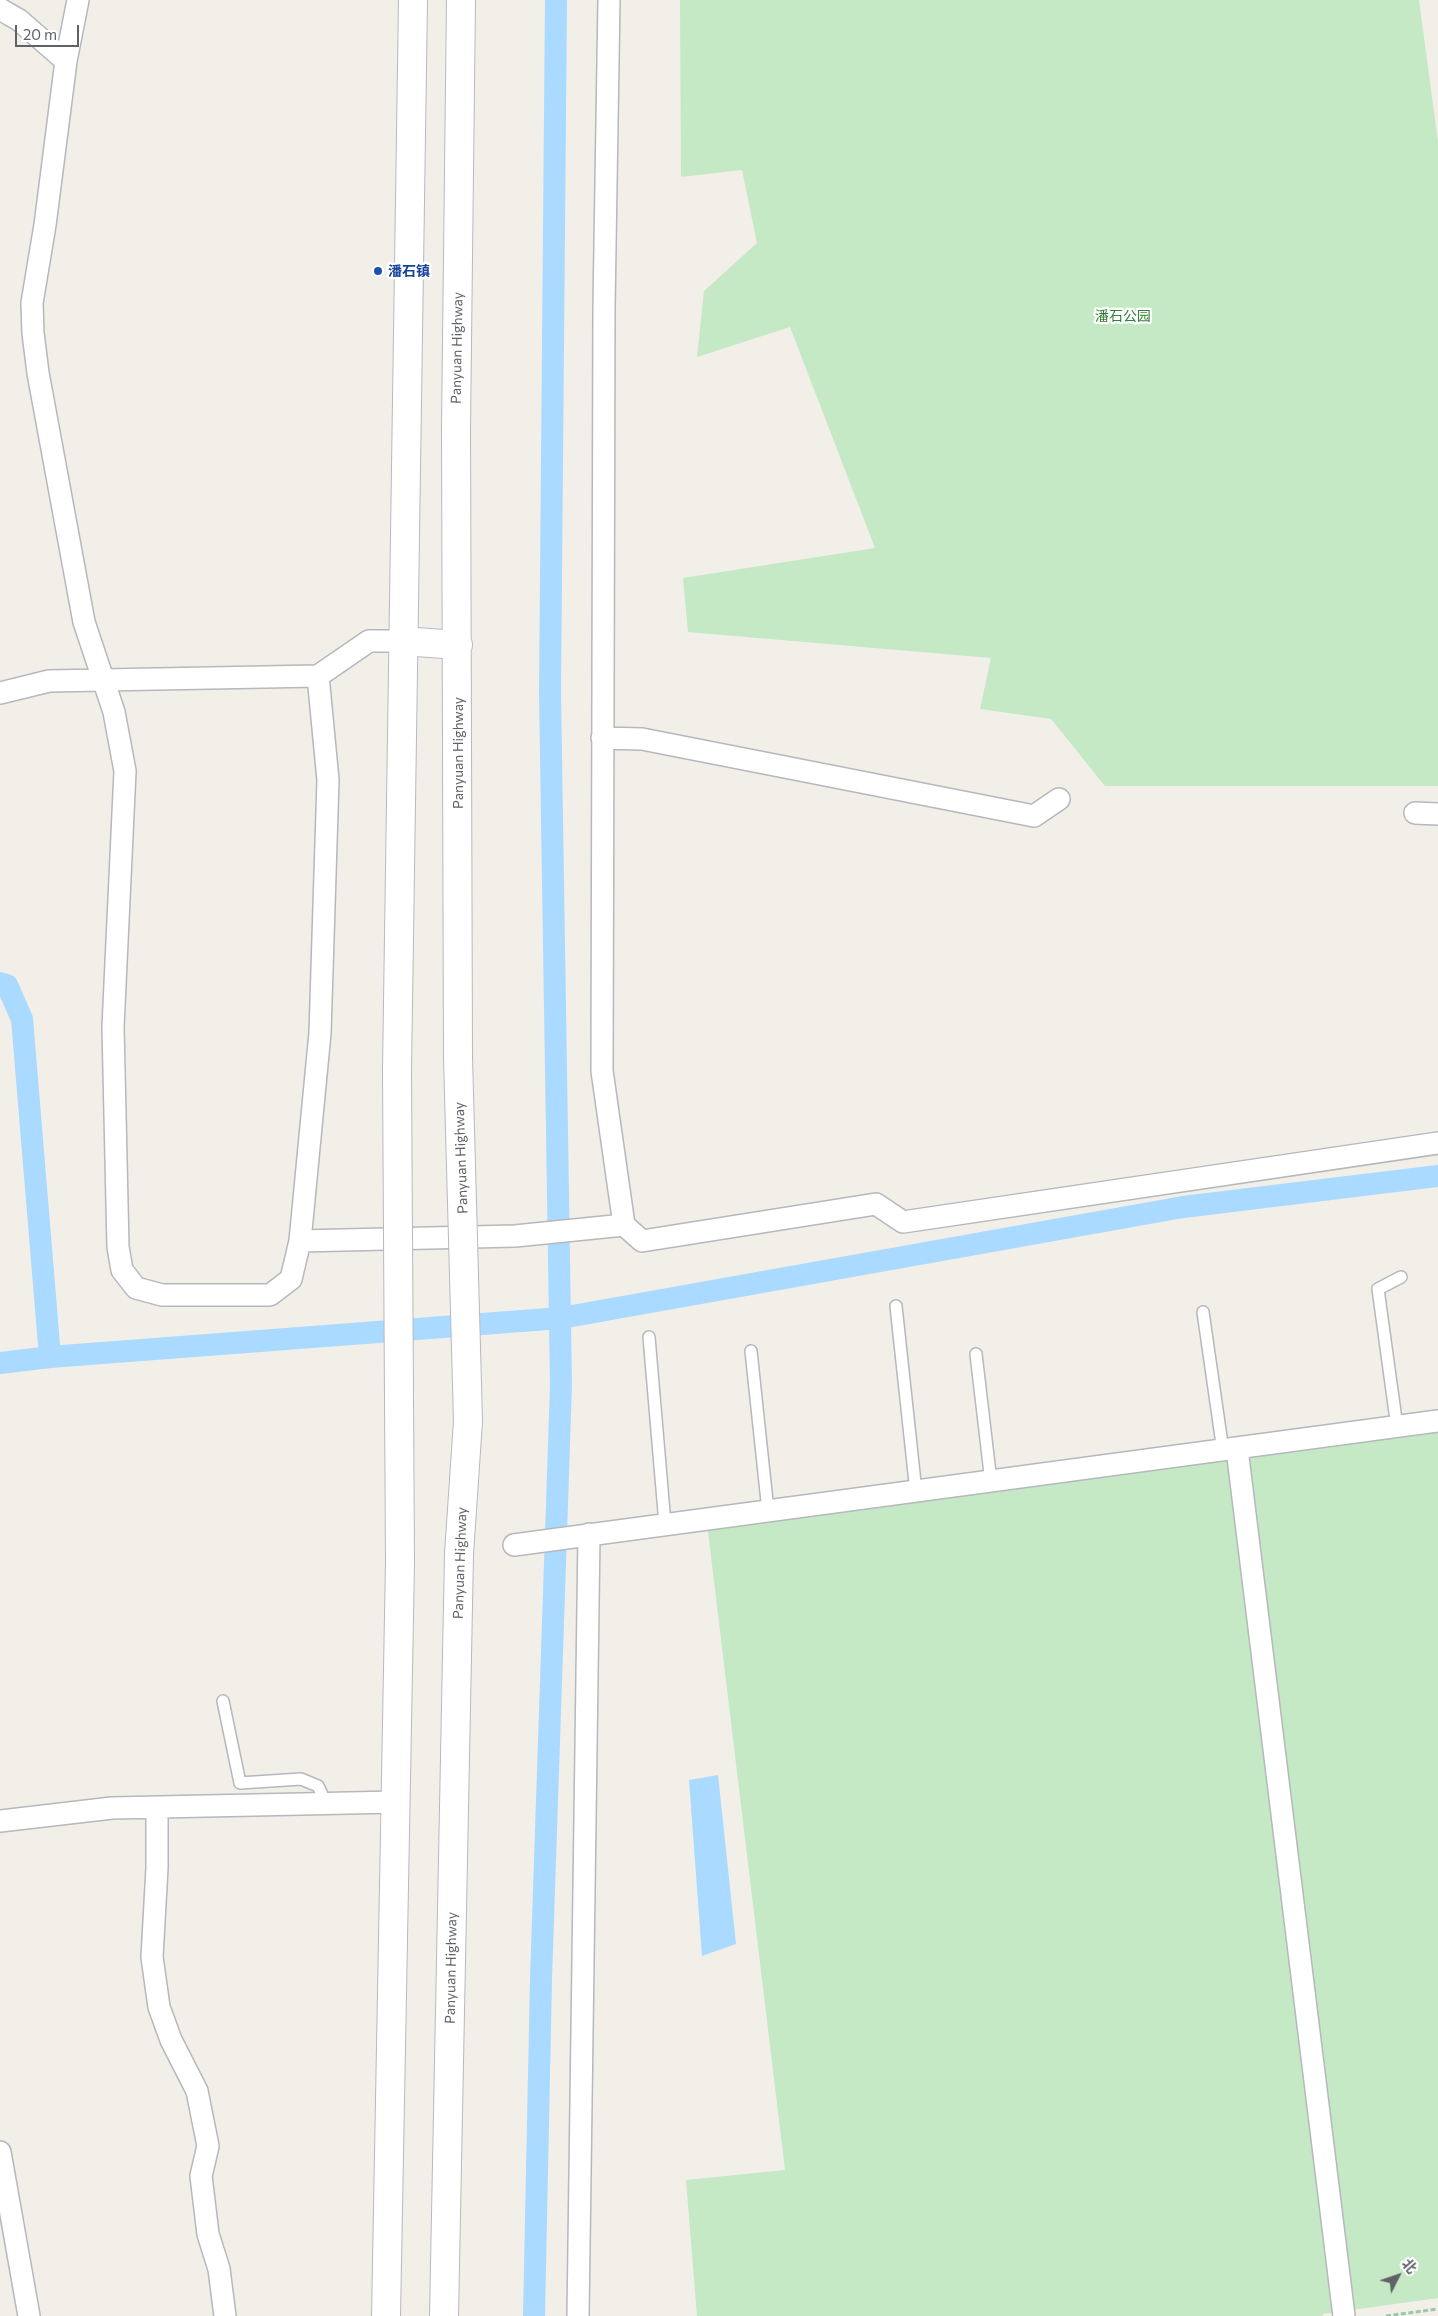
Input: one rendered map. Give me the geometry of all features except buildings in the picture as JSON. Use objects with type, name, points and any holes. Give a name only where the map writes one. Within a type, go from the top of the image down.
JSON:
[{"type":"main road","points":[[386,2316],[400,1562],[397,1070],[413,0]]},
{"type":"main road","name":"Panyuan Highway","points":[[444,2316],[459,1554],[468,1421],[458,1057],[456,428],[461,0]]},
{"type":"main road","points":[[402,641],[458,645]]},
{"type":"street","points":[[78,0],[66,62],[45,225],[32,303],[32,333],[84,622],[105,679],[114,712],[125,771],[113,1027],[118,1247],[122,1270],[136,1288],[162,1295],[270,1295],[291,1279],[300,1241],[320,1033],[328,789],[318,676]]},
{"type":"street","points":[[609,0],[604,306],[602,1071],[616,1226]]},
{"type":"street","points":[[0,9],[19,20],[66,62]]},
{"type":"street","points":[[0,693],[49,681],[318,676],[369,641],[402,641]]},
{"type":"street","points":[[602,738],[642,739],[1034,816],[1059,799]]},
{"type":"street","points":[[1415,813],[1438,814]]},
{"type":"street","points":[[300,1241],[516,1236],[616,1226],[642,1241],[876,1204],[902,1222],[1438,1143]]},
{"type":"street","points":[[514,1545],[1438,1422]]},
{"type":"street","points":[[1230,1450],[1344,2316]]},
{"type":"street","points":[[578,2316],[584,1535]]},
{"type":"street","points":[[0,1821],[112,1808],[396,1802]]},
{"type":"street","points":[[157,1808],[157,1868],[152,1957],[159,2007],[171,2040],[197,2091],[208,2146],[201,2176],[207,2224],[219,2269],[225,2316]]},
{"type":"street","points":[[0,2152],[29,2316]]},
{"type":"lane","points":[[1397,1427],[1378,1289],[1401,1277]]},
{"type":"lane","points":[[896,1306],[916,1492]]},
{"type":"lane","points":[[1203,1312],[1230,1450]]},
{"type":"lane","points":[[649,1337],[665,1524]]},
{"type":"lane","points":[[751,1351],[768,1511]]},
{"type":"lane","points":[[976,1354],[991,1482]]},
{"type":"lane","points":[[223,1701],[240,1783],[301,1779],[318,1786],[326,1803]]},
{"type":"path","points":[[1386,2316],[1438,2309]]},
{"type":"green space","name":"潘石公园","points":[[680,0],[1419,0],[1438,142],[1438,786],[1105,786],[1051,719],[980,709],[991,658],[688,632],[683,578],[875,548],[790,327],[697,357],[704,291],[757,243],[742,170],[681,177]]},
{"type":"green space","points":[[1438,1425],[1438,2298],[1323,2314],[1323,2316],[697,2316],[686,2180],[785,2170],[707,1523]]},
{"type":"water","points":[[718,1775],[736,1944],[702,1956],[689,1780]]},
{"type":"waterway","points":[[534,2316],[541,1979],[561,1385],[550,692],[556,0]]},
{"type":"waterway","points":[[0,983],[7,985],[22,1019],[50,1357]]},
{"type":"waterway","points":[[0,1363],[50,1357],[561,1318],[1183,1207],[1438,1176]]},
{"type":"place","name":"潘石镇","points":[[378,271]]}]
